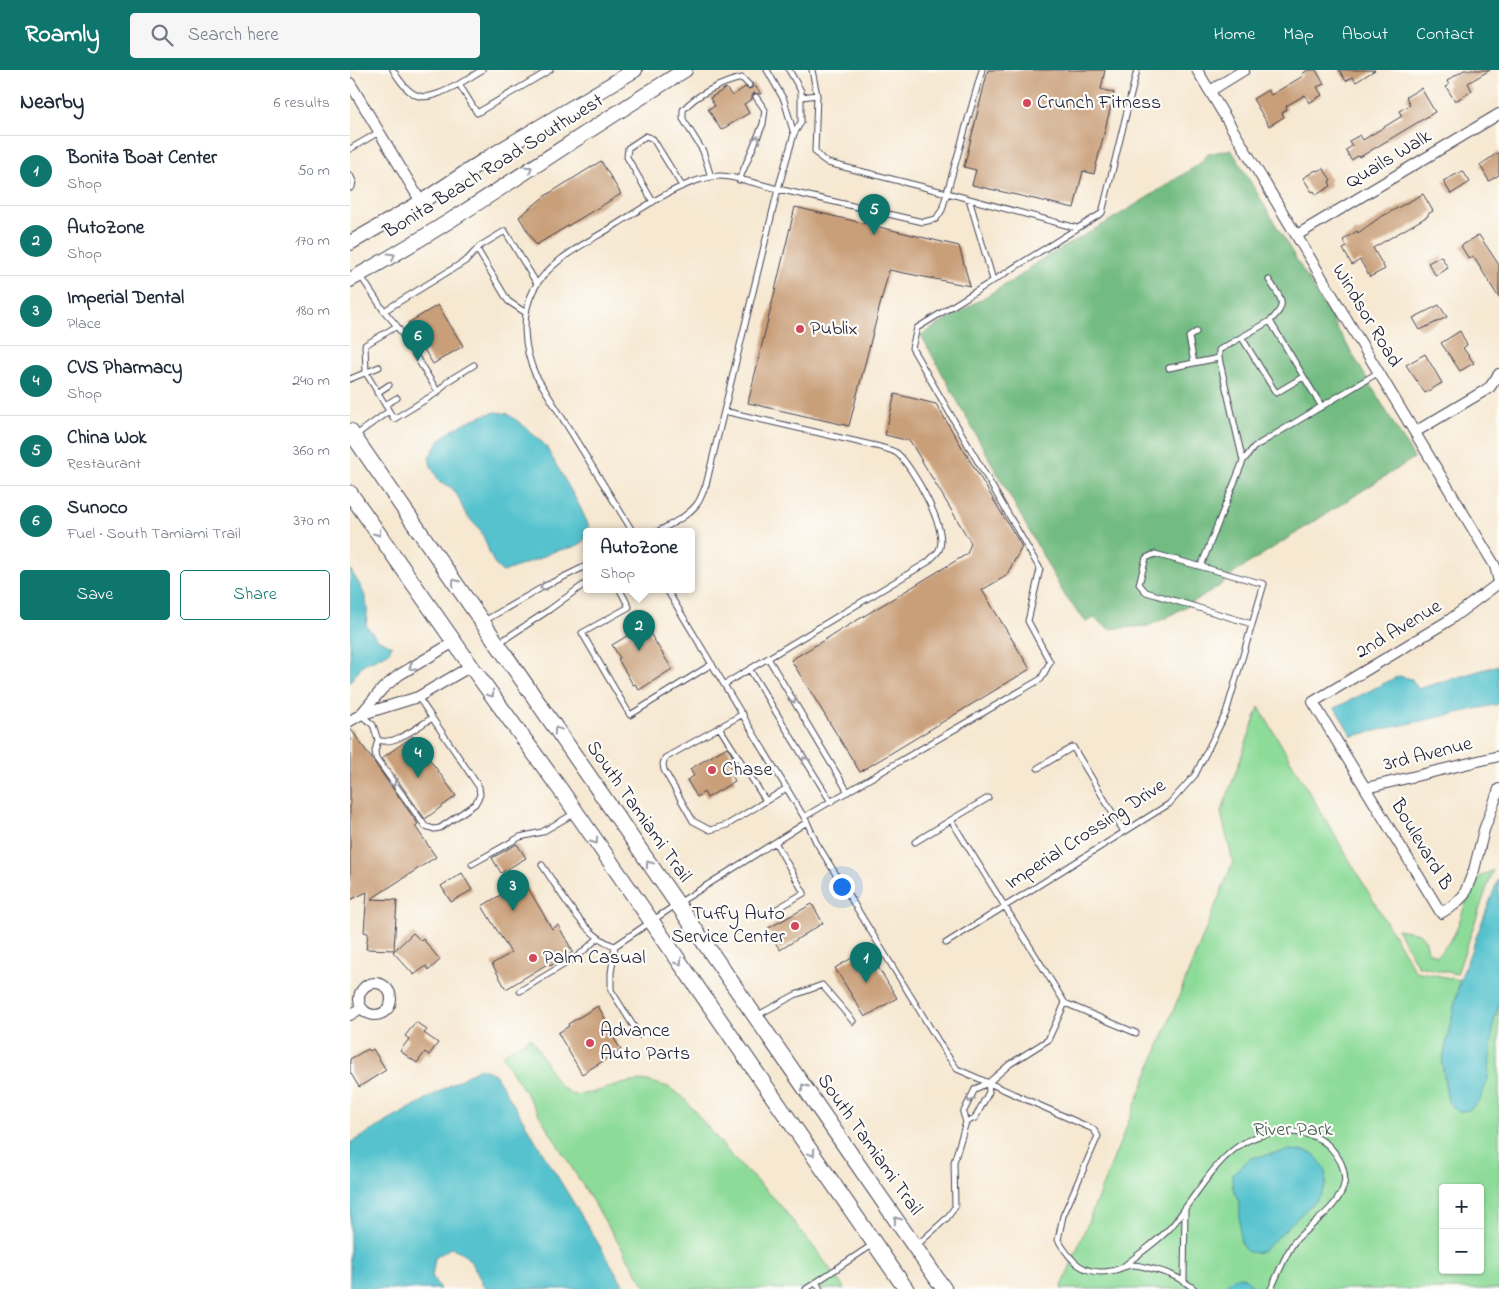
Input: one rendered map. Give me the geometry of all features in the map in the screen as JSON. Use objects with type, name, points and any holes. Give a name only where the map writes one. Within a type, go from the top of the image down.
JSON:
[{"type":"main road","name":"Bonita Beach Road Southwest","points":[[350,243],[635,70]]},
{"type":"main road","name":"Bonita Beach Road Southwest","points":[[355,278],[446,223],[632,102],[685,70]]},
{"type":"main road","name":"South Tamiami Trail","points":[[352,434],[944,1289]]},
{"type":"main road","points":[[350,492],[576,813],[906,1289]]},
{"type":"street","name":"Windsor Road","points":[[1197,70],[1495,566],[1499,582]]},
{"type":"street","points":[[1210,91],[1244,70]]},
{"type":"street","points":[[350,83],[420,202]]},
{"type":"street","name":"Quails Walk","points":[[1297,235],[1499,114]]},
{"type":"street","points":[[1415,432],[1484,391],[1496,380],[1499,374]]},
{"type":"street","name":"2nd Avenue","points":[[1313,702],[1448,622],[1499,582]]},
{"type":"street","points":[[360,715],[383,688],[399,674],[454,642]]},
{"type":"street","points":[[350,720],[360,715],[418,697],[471,666]]},
{"type":"street","name":"Boulevard B","points":[[1313,702],[1441,913],[1454,905],[1464,895],[1474,870],[1484,830],[1499,790]]},
{"type":"street","name":"3rd Avenue","points":[[1366,788],[1499,756]]},
{"type":"street","points":[[350,1014],[361,1008]]},
{"type":"lane","points":[[393,70],[400,82],[411,93],[424,98],[438,95],[482,70]]},
{"type":"lane","points":[[459,84],[477,113],[550,70]]},
{"type":"lane","points":[[767,70],[784,100],[794,134]]},
{"type":"lane","points":[[664,528],[684,517],[697,504],[706,486],[778,189],[794,134],[801,122],[801,91],[789,70]]},
{"type":"lane","points":[[812,70],[817,95],[816,151],[828,163],[1077,228]]},
{"type":"lane","points":[[631,528],[535,374],[529,361],[525,342],[526,313],[528,303],[537,284],[550,269],[572,252],[653,202],[682,186],[721,175],[923,222],[936,219],[942,210],[982,70]]},
{"type":"lane","points":[[639,1035],[611,990],[611,973],[615,946],[775,842],[830,802],[1041,679],[1050,662],[1028,621],[1040,569],[912,348],[917,328],[1102,213],[1137,70]]},
{"type":"lane","points":[[711,177],[703,151],[683,119],[683,110],[689,102],[728,81],[742,78],[749,85]]},
{"type":"lane","points":[[802,97],[817,95]]},
{"type":"lane","points":[[739,180],[763,124],[765,110],[756,97]]},
{"type":"lane","points":[[350,149],[379,132]]},
{"type":"lane","points":[[653,202],[627,157],[628,148],[646,136],[653,139],[682,186]]},
{"type":"lane","points":[[350,175],[353,180],[350,188]]},
{"type":"lane","points":[[969,199],[993,280]]},
{"type":"lane","points":[[384,311],[467,260],[477,249],[505,231],[537,284]]},
{"type":"lane","points":[[477,249],[508,301],[526,313]]},
{"type":"lane","points":[[355,278],[397,326],[408,349],[427,380],[438,392]]},
{"type":"lane","points":[[1243,461],[1219,358],[1219,350],[1270,321],[1280,312],[1282,300],[1270,280]]},
{"type":"lane","points":[[1270,321],[1322,407]]},
{"type":"lane","points":[[397,326],[365,345],[366,373],[394,419],[438,392],[448,381],[474,365]]},
{"type":"lane","points":[[1194,363],[1189,337],[1196,332]]},
{"type":"lane","points":[[1242,338],[1276,393],[1303,377]]},
{"type":"lane","points":[[1170,368],[1219,358]]},
{"type":"lane","points":[[350,379],[379,367]]},
{"type":"lane","points":[[1252,624],[1146,592],[1139,584],[1146,558],[1155,554],[1201,566],[1243,461],[1254,447],[1379,372]]},
{"type":"lane","points":[[377,393],[389,385]]},
{"type":"lane","points":[[385,405],[397,398]]},
{"type":"lane","points":[[352,434],[389,411]]},
{"type":"lane","points":[[724,411],[896,452],[907,465],[926,496],[940,530],[939,550],[928,562],[725,684]]},
{"type":"lane","name":"Imperial Crossing Drive","points":[[1066,1003],[1005,906],[1169,804],[1195,775],[1226,713],[1264,584],[1201,566]]},
{"type":"lane","points":[[483,622],[543,587],[583,567]]},
{"type":"lane","points":[[498,643],[583,585]]},
{"type":"lane","points":[[622,593],[629,606],[582,633],[630,714],[712,664]]},
{"type":"lane","points":[[669,593],[806,820],[816,842],[957,1069],[1093,1129],[1098,1136],[1063,1216],[1058,1240],[1068,1256],[1081,1267],[1093,1271],[1109,1272],[1133,1265],[1165,1272],[1184,1280],[1194,1289]]},
{"type":"lane","points":[[768,658],[848,792]]},
{"type":"lane","points":[[750,670],[830,802]]},
{"type":"lane","points":[[360,715],[373,725],[378,740],[375,751],[376,758],[425,826],[434,829],[440,828],[476,804],[480,795],[479,787],[418,697]]},
{"type":"lane","points":[[742,714],[665,758],[664,770],[693,821],[710,830],[727,825],[787,788]]},
{"type":"lane","points":[[378,740],[385,742],[398,738],[432,718]]},
{"type":"lane","points":[[719,727],[766,801]]},
{"type":"lane","points":[[1038,768],[1073,747],[1124,832]]},
{"type":"lane","points":[[915,842],[988,798]]},
{"type":"lane","points":[[472,864],[520,837],[542,832],[576,813]]},
{"type":"lane","points":[[946,943],[1005,906],[951,820]]},
{"type":"lane","points":[[765,916],[804,894],[775,842]]},
{"type":"lane","points":[[542,865],[576,914],[598,938],[615,946]]},
{"type":"lane","points":[[520,991],[578,956],[598,938]]},
{"type":"lane","points":[[755,1016],[795,995],[822,985],[853,1021]]},
{"type":"lane","points":[[915,1247],[947,1218],[955,1207],[954,1162],[966,1122],[963,1113],[975,1090],[988,1083],[1010,1064],[1048,1040],[1066,1003],[1136,1033]]},
{"type":"lane","points":[[966,1122],[975,1118],[989,1092],[988,1083]]},
{"type":"lane","points":[[1120,1268],[1171,1228],[1214,1168],[1227,1154],[1242,1143],[1267,1134],[1299,1132],[1317,1137],[1335,1153],[1343,1165],[1344,1187],[1338,1199],[1294,1243],[1271,1289]]},
{"type":"lane","points":[[1184,1280],[1185,1208]]},
{"type":"lane","points":[[806,1289],[875,1243]]},
{"type":"lane","points":[[816,1282],[820,1289]]},
{"type":"green space","points":[[1231,149],[1414,458],[1238,570],[1217,588],[1166,618],[1148,626],[1109,629],[1094,618],[1086,622],[1065,596],[921,335],[1020,276],[1036,263],[1138,203],[1196,166],[1208,154]]},
{"type":"green space","name":"River Park","points":[[1259,707],[1415,971],[1460,980],[1442,1063],[1448,1102],[1494,1021],[1499,1003],[1499,1289],[1061,1289],[1233,862],[1221,813]]},
{"type":"green space","points":[[1493,870],[1457,974],[1418,966],[1397,929],[1419,933],[1426,941],[1428,951],[1437,956],[1456,931],[1471,883]]},
{"type":"green space","points":[[531,1037],[558,1084],[573,1095],[591,1093],[629,1082],[648,1081],[668,1087],[683,1097],[734,1159],[777,1201],[845,1289],[647,1289],[502,1055]]},
{"type":"water","points":[[490,413],[508,414],[545,445],[589,526],[588,528],[583,528],[582,543],[574,547],[555,551],[503,572],[492,559],[484,537],[468,517],[458,496],[452,488],[440,483],[431,466],[429,457],[445,435],[459,426]]},
{"type":"water","points":[[350,569],[362,589],[366,601],[366,625],[377,639],[392,646],[388,653],[362,665],[350,683]]},
{"type":"water","points":[[1499,665],[1499,704],[1352,736],[1335,708],[1399,676],[1412,679],[1418,689]]},
{"type":"water","points":[[1499,877],[1499,1003],[1494,1021],[1488,1079],[1480,1100],[1469,1110],[1458,1112],[1448,1102],[1442,1063],[1460,980]]},
{"type":"water","points":[[480,1068],[495,1074],[626,1289],[485,1289],[469,1260],[465,1255],[452,1247],[435,1258],[432,1276],[440,1289],[350,1289],[350,1143]]},
{"type":"water","points":[[1291,1150],[1308,1152],[1315,1155],[1325,1169],[1326,1184],[1320,1196],[1263,1251],[1253,1253],[1246,1250],[1242,1245],[1240,1237],[1240,1210],[1233,1186],[1233,1173],[1251,1158]]},
{"type":"water","points":[[1240,1276],[1251,1284],[1253,1289],[1222,1289],[1233,1278]]},
{"type":"building","points":[[988,70],[1105,70],[1101,89],[1114,93],[1094,174],[1083,171],[1074,208],[972,185],[976,170],[964,167]]},
{"type":"building","points":[[1308,70],[1316,70],[1324,84],[1317,87],[1322,95],[1309,103],[1305,95],[1286,106],[1287,109],[1282,113],[1284,117],[1269,126],[1253,99],[1268,90],[1271,95],[1303,76],[1302,74]]},
{"type":"building","points":[[1339,70],[1375,70],[1356,82],[1353,77],[1346,81]]},
{"type":"building","points":[[1464,70],[1490,70],[1468,83],[1472,91],[1455,101],[1446,87],[1449,85],[1447,81]]},
{"type":"building","points":[[753,83],[761,94],[754,93],[752,99],[744,104],[749,113],[721,130],[708,109],[715,106],[710,98],[726,88],[732,96],[745,87],[748,89],[752,88]]},
{"type":"building","points":[[1421,88],[1435,112],[1360,157],[1358,156],[1351,160],[1346,150],[1352,146],[1349,141],[1360,135],[1363,140],[1402,116],[1399,111],[1410,105],[1406,97]]},
{"type":"building","points":[[1499,152],[1499,175],[1489,181],[1480,165]]},
{"type":"building","points":[[601,161],[621,194],[536,245],[519,217],[545,196]]},
{"type":"building","points":[[1323,168],[1331,180],[1329,181],[1331,186],[1316,195],[1303,178]]},
{"type":"building","points":[[1463,171],[1470,182],[1451,194],[1443,181]]},
{"type":"building","points":[[1423,194],[1433,211],[1428,216],[1373,248],[1385,269],[1370,277],[1360,260],[1352,265],[1343,249],[1347,247],[1343,240]]},
{"type":"building","points":[[795,207],[959,246],[970,286],[889,270],[849,426],[748,403]]},
{"type":"building","points":[[1479,235],[1499,265],[1499,298],[1473,256],[1469,259],[1461,246]]},
{"type":"building","points":[[1441,256],[1448,268],[1436,276],[1428,263]]},
{"type":"building","points":[[438,305],[463,346],[433,364],[408,323]]},
{"type":"building","points":[[1439,305],[1447,317],[1420,330],[1413,318]]},
{"type":"building","points":[[1460,331],[1467,345],[1463,348],[1474,363],[1460,371],[1441,343]]},
{"type":"building","points":[[1425,354],[1442,383],[1425,393],[1406,365]]},
{"type":"building","points":[[895,394],[936,404],[1022,547],[1006,576],[982,590],[1030,669],[860,772],[791,660],[967,554],[971,543],[910,441],[885,435]]},
{"type":"building","points":[[645,625],[672,669],[639,690],[635,684],[633,685],[612,645]]},
{"type":"building","points":[[350,728],[418,824],[415,826],[436,857],[371,899],[397,900],[394,950],[366,949],[368,933],[364,932],[367,892],[350,900]]},
{"type":"building","points":[[413,736],[456,796],[425,819],[382,758]]},
{"type":"building","name":"Chase","points":[[727,747],[733,757],[726,761],[733,772],[731,773],[735,781],[707,798],[704,792],[697,797],[687,780],[694,776],[690,769]]},
{"type":"building","points":[[517,844],[526,858],[501,873],[492,858]]},
{"type":"building","points":[[462,873],[472,890],[451,902],[441,886]]},
{"type":"building","points":[[524,881],[552,929],[558,925],[573,952],[550,966],[549,963],[506,989],[492,964],[511,953],[482,906]]},
{"type":"building","name":"Tuffy Auto Service Center","points":[[812,904],[823,923],[780,950],[767,929]]},
{"type":"building","points":[[413,933],[421,941],[423,939],[440,960],[429,970],[426,966],[414,975],[393,952]]},
{"type":"building","points":[[867,949],[897,998],[865,1017],[835,968]]},
{"type":"building","name":"Advance Auto Parts","points":[[598,1006],[621,1050],[582,1074],[558,1033],[569,1026],[568,1024]]},
{"type":"building","points":[[416,1022],[427,1030],[424,1033],[438,1043],[429,1055],[425,1052],[417,1063],[400,1051],[409,1039],[405,1036]]},
{"type":"building","points":[[368,1049],[370,1051],[373,1049],[386,1070],[359,1087],[350,1072],[350,1059]]},
{"type":"place","name":"Crunch Fitness","points":[[1027,103]]},
{"type":"place","name":"China Wok","points":[[874,235]]},
{"type":"place","name":"Publix","points":[[800,329]]},
{"type":"place","name":"Sunoco","points":[[418,361]]},
{"type":"place","name":"AutoZone","points":[[639,651]]},
{"type":"place","name":"Chase","points":[[712,770]]},
{"type":"place","name":"CVS Pharmacy","points":[[418,778]]},
{"type":"place","name":"Imperial Dental","points":[[513,911]]},
{"type":"place","name":"Tuffy Auto Service Center","points":[[795,926]]},
{"type":"place","name":"Palm Casual","points":[[533,958]]},
{"type":"place","name":"Bonita Boat Center","points":[[866,983]]},
{"type":"place","name":"Advance Auto Parts","points":[[590,1043]]}]
